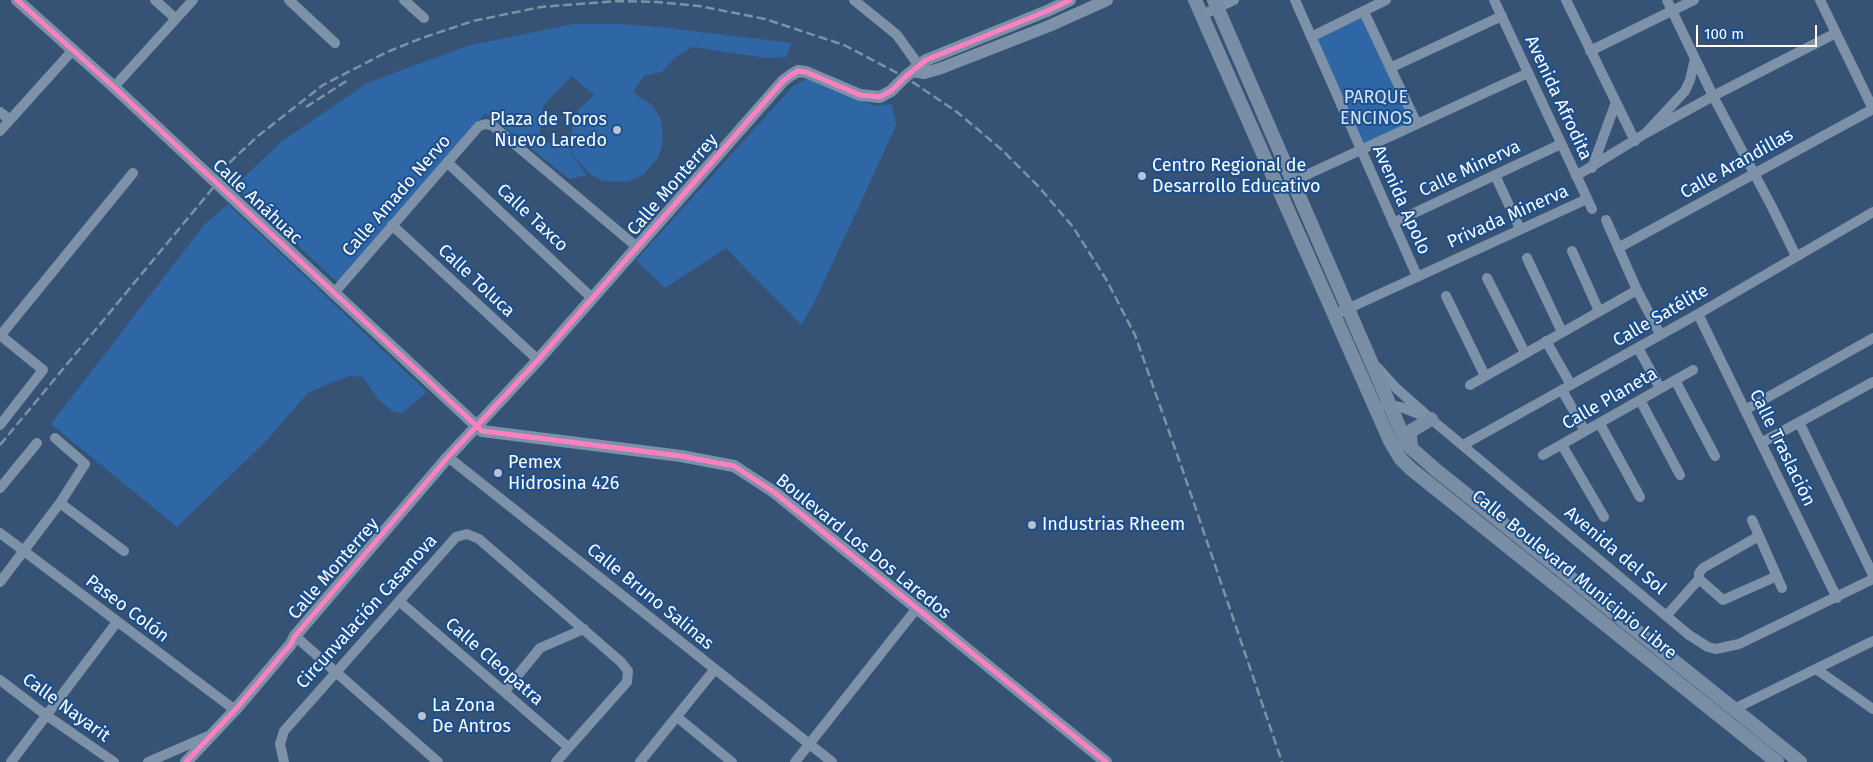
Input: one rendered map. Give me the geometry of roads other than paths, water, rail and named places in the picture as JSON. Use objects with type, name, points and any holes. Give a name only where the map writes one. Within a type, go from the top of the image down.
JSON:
[{"type":"main road","name":"Calle Boulevard Municipio Libre","points":[[1195,0],[1390,441],[1400,458],[1411,469],[1777,762]]},
{"type":"main road","name":"Calle Boulevard Municipio Libre","points":[[1215,4],[1405,440],[1411,448],[1800,762]]},
{"type":"main road","points":[[1222,60],[1237,54]]},
{"type":"main road","points":[[1411,448],[1411,431],[1432,419]]},
{"type":"street","name":"Calle Anáhuac","points":[[17,0],[114,87],[334,293],[481,425]]},
{"type":"street","points":[[155,0],[176,19]]},
{"type":"street","points":[[114,87],[193,0]]},
{"type":"street","points":[[289,0],[335,43]]},
{"type":"street","points":[[404,0],[424,18]]},
{"type":"street","points":[[854,0],[897,34],[919,70]]},
{"type":"street","points":[[919,70],[935,56],[1070,0]]},
{"type":"street","points":[[919,70],[940,69],[1007,44],[1106,0]]},
{"type":"street","points":[[1202,14],[1215,4],[1234,0]]},
{"type":"street","name":"Avenida Apolo","points":[[1295,0],[1417,276]]},
{"type":"street","points":[[1311,37],[1386,0]]},
{"type":"street","name":"Avenida Afrodita","points":[[1494,0],[1592,209]]},
{"type":"street","points":[[1566,0],[1635,141]]},
{"type":"street","points":[[1667,0],[1713,96],[1796,256]]},
{"type":"street","points":[[1590,50],[1694,0]]},
{"type":"street","points":[[1820,0],[1873,109]]},
{"type":"street","points":[[1364,12],[1417,124]]},
{"type":"street","points":[[1390,68],[1502,16]]},
{"type":"street","points":[[1576,176],[1713,96],[1836,33]]},
{"type":"street","points":[[0,131],[72,51]]},
{"type":"street","points":[[1646,134],[1685,91],[1695,59]]},
{"type":"street","name":"Calle Monterrey","points":[[186,762],[235,710],[592,298],[790,75],[806,72],[860,95],[880,97],[919,70]]},
{"type":"street","points":[[1278,188],[1528,73]]},
{"type":"street","points":[[1592,168],[1611,111],[1616,102]]},
{"type":"street","name":"Calle Arandillas","points":[[1618,248],[1873,109]]},
{"type":"street","points":[[0,112],[10,120]]},
{"type":"street","name":"Calle Amado Nervo","points":[[334,293],[480,126],[486,124],[493,126],[637,247]]},
{"type":"street","name":"Calle Minerva","points":[[1393,223],[1561,144]]},
{"type":"street","name":"Calle Taxco","points":[[448,163],[592,298]]},
{"type":"street","points":[[0,425],[43,370],[0,335],[133,173]]},
{"type":"street","points":[[1495,175],[1520,229]]},
{"type":"street","name":"Privada Minerva","points":[[1334,315],[1587,199]]},
{"type":"street","name":"Calle Satélite","points":[[1463,445],[1698,314],[1873,212]]},
{"type":"street","points":[[1606,220],[1637,290],[1660,334]]},
{"type":"street","name":"Calle Toluca","points":[[392,225],[538,360]]},
{"type":"street","points":[[1572,252],[1599,311]]},
{"type":"street","points":[[1526,258],[1562,332]]},
{"type":"street","points":[[1487,278],[1525,353]]},
{"type":"street","points":[[1470,386],[1637,290]]},
{"type":"street","points":[[1446,296],[1485,376]]},
{"type":"street","name":"Calle Traslación","points":[[1698,314],[1837,598]]},
{"type":"street","points":[[1745,410],[1873,338]]},
{"type":"street","points":[[1546,341],[1585,431]]},
{"type":"street","points":[[1638,348],[1660,388]]},
{"type":"street","name":"Avenida del Sol","points":[[1369,357],[1390,382],[1432,419],[1698,642],[1716,649],[1739,644],[1873,579]]},
{"type":"street","name":"Calle Planeta","points":[[1544,455],[1693,370]]},
{"type":"street","points":[[1675,380],[1716,456]]},
{"type":"street","points":[[1761,443],[1873,382]]},
{"type":"street","points":[[1371,398],[1432,419]]},
{"type":"street","points":[[1640,400],[1680,475]]},
{"type":"street","points":[[1799,422],[1873,575]]},
{"type":"street","points":[[1600,424],[1640,497]]},
{"type":"street","name":"Boulevard Los Dos Laredos","points":[[481,425],[734,466],[774,492],[1106,762]]},
{"type":"street","points":[[0,582],[60,502],[85,464],[55,438]]},
{"type":"street","points":[[0,488],[37,443]]},
{"type":"street","points":[[1562,445],[1604,517]]},
{"type":"street","name":"Calle Bruno Salinas","points":[[452,459],[832,762]]},
{"type":"street","points":[[60,502],[124,551]]},
{"type":"street","points":[[1752,520],[1782,588]]},
{"type":"street","name":"Paseo Colón","points":[[0,533],[235,710]]},
{"type":"street","name":"Circunvalación Casanova","points":[[284,762],[280,744],[284,731],[456,537],[468,534],[479,539],[621,662],[628,671],[627,682],[568,747]]},
{"type":"street","points":[[1667,615],[1699,580],[1699,573],[1703,568],[1759,536]]},
{"type":"street","points":[[1699,580],[1723,600],[1777,576]]},
{"type":"street","name":"Calle Cleopatra","points":[[398,601],[568,747]]},
{"type":"street","points":[[795,762],[917,608]]},
{"type":"street","points":[[11,762],[117,622]]},
{"type":"street","points":[[504,692],[540,648],[584,630]]},
{"type":"street","points":[[295,640],[335,672],[438,762]]},
{"type":"street","points":[[1734,709],[1873,641]]},
{"type":"street","points":[[640,762],[715,669]]},
{"type":"street","points":[[1816,669],[1873,709]]},
{"type":"street","name":"Calle Nayarit","points":[[0,680],[46,715],[114,762]]},
{"type":"street","points":[[677,717],[732,762]]},
{"type":"street","points":[[148,762],[211,735]]},
{"type":"street","points":[[556,762],[568,747]]},
{"type":"railway","points":[[0,445],[222,177],[229,163],[258,136],[323,85],[387,52],[422,38],[473,21],[541,7],[618,1],[657,2],[699,6],[765,19],[844,45],[905,77],[957,112],[1001,149],[1039,187],[1073,227],[1106,279],[1135,335],[1282,762]]},
{"type":"railway","points":[[306,107],[348,80]]},
{"type":"place","name":"Plaza de Toros Nuevo Laredo","points":[[617,130]]},
{"type":"place","name":"Centro Regional de Desarrollo Educativo","points":[[1142,176]]},
{"type":"place","name":"Pemex Hidrosina 426","points":[[498,473]]},
{"type":"place","name":"Industrias Rheem","points":[[1032,525]]},
{"type":"place","name":"La Zona De Antros","points":[[422,716]]},
{"type":"park label","name":"PARQUE ENCINOS","points":[[1376,108]]}]
